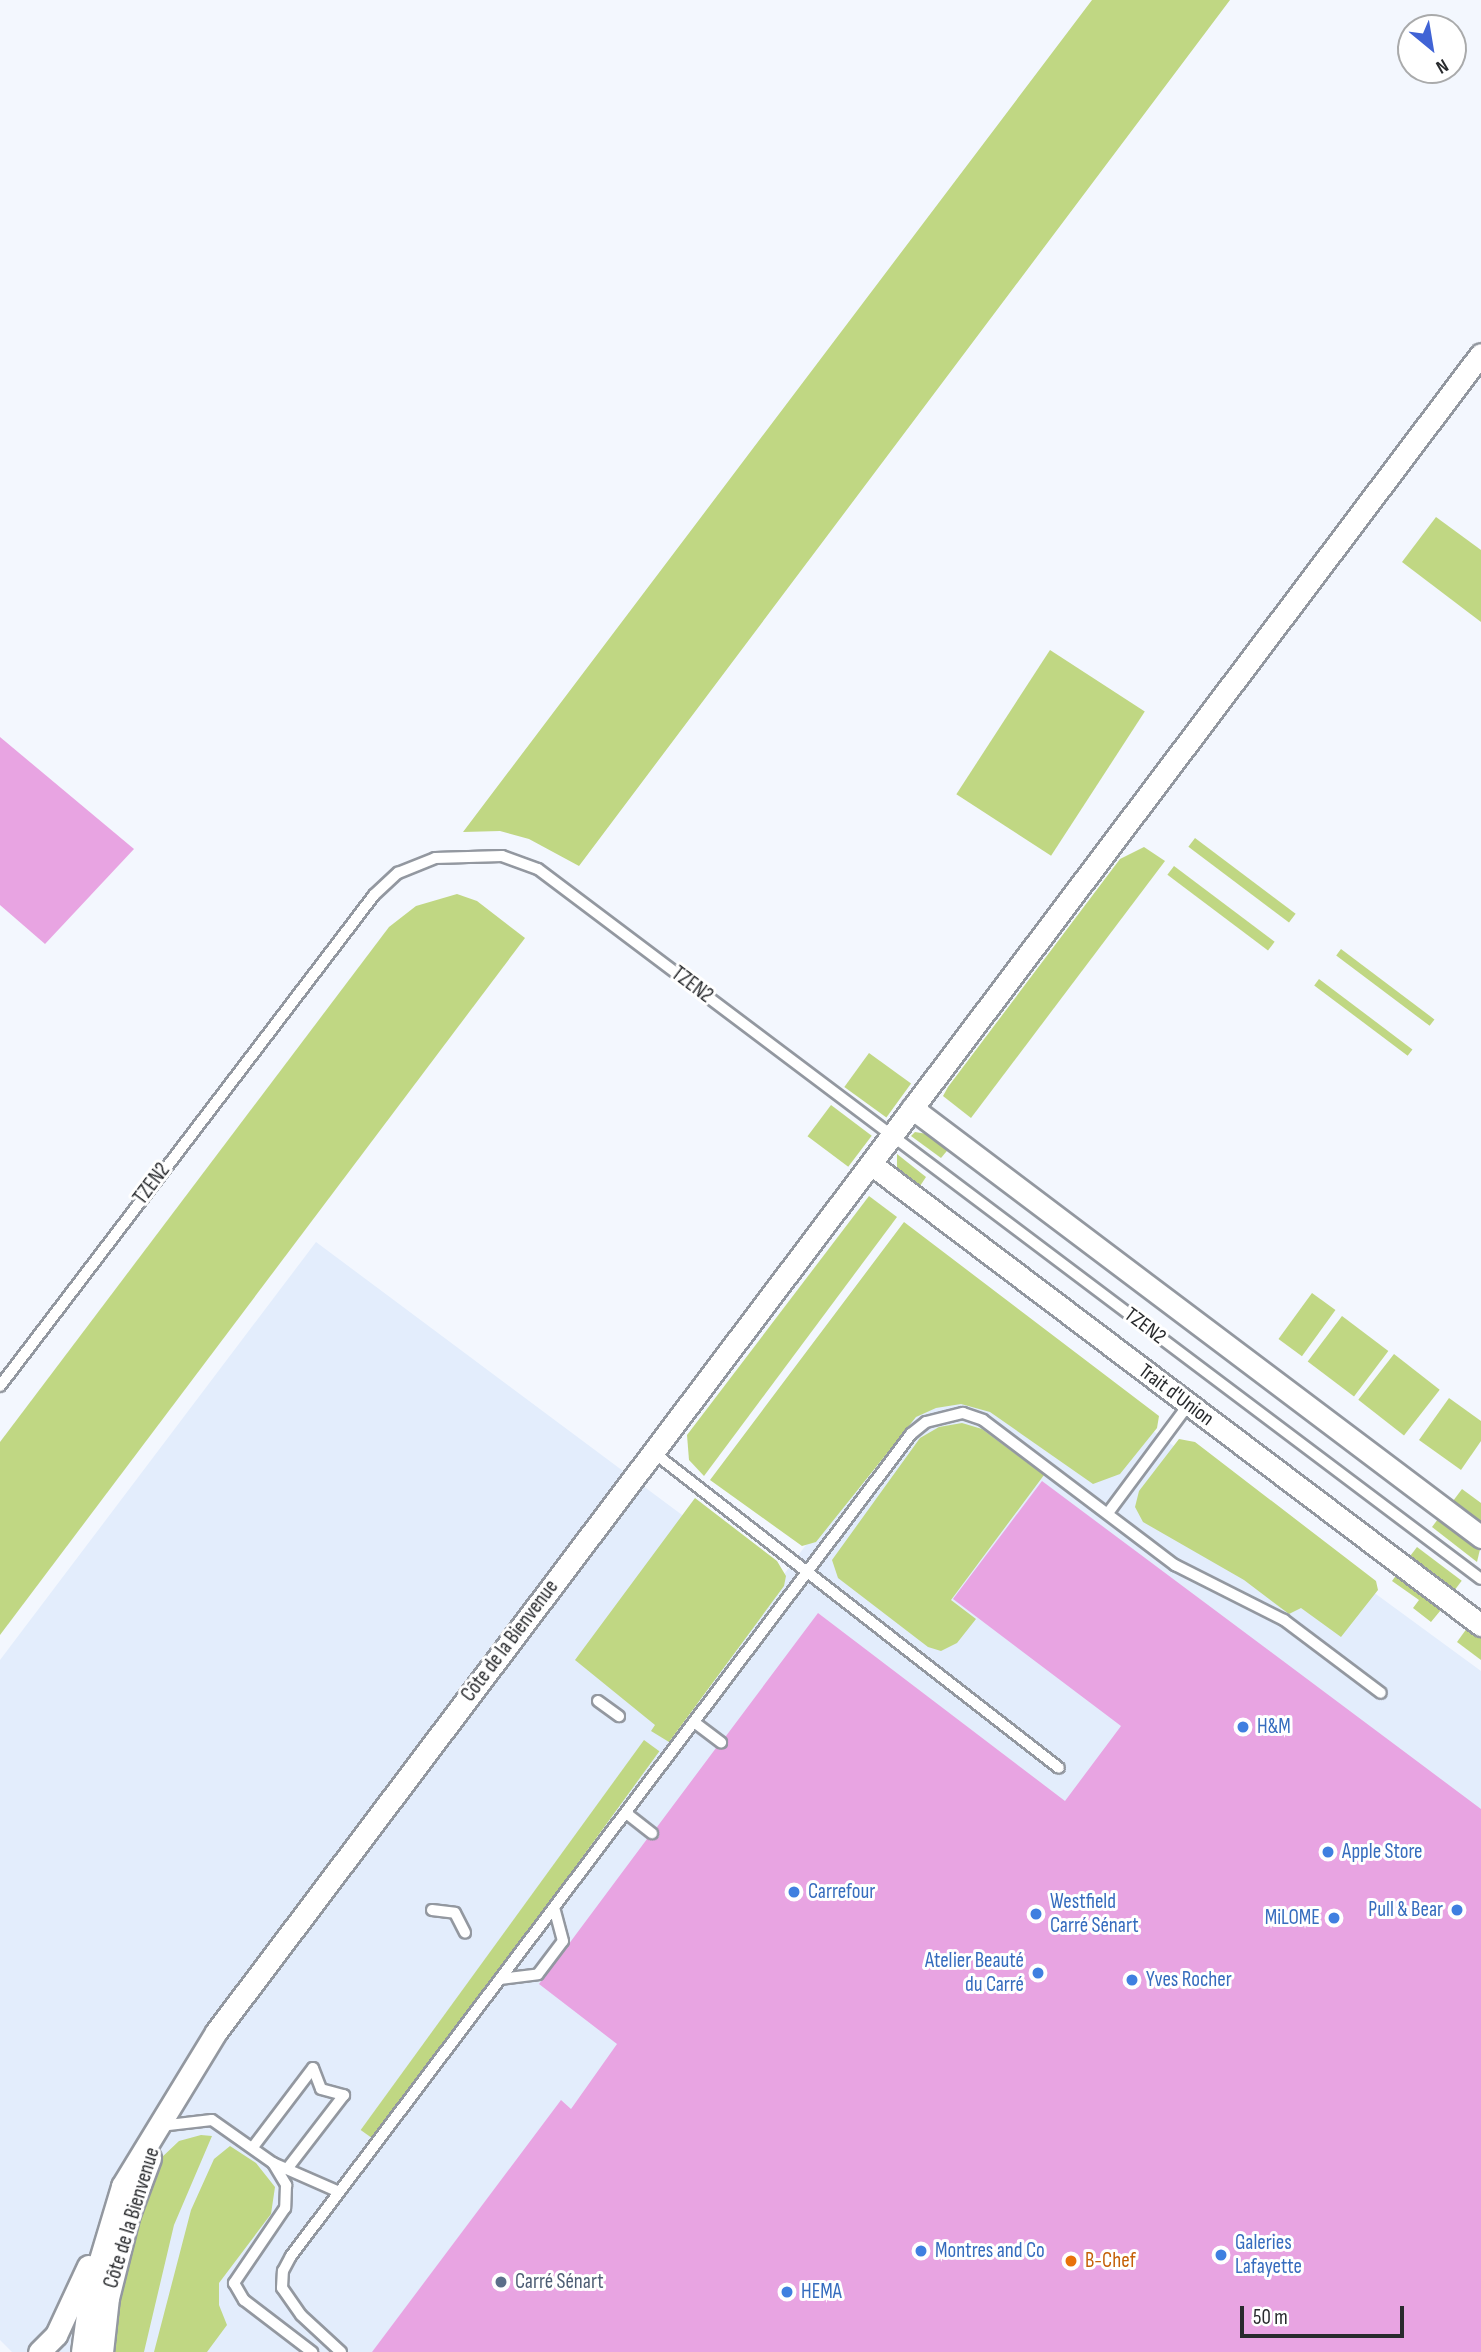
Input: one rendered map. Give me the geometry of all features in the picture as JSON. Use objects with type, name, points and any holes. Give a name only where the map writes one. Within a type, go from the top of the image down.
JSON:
[{"type":"street","name":"Côte de la Bienvenue","points":[[82,2352],[104,2241],[122,2186],[216,2032],[1481,354]]},
{"type":"street","points":[[912,1108],[1481,1537]]},
{"type":"street","name":"Trait d'Union","points":[[872,1164],[1481,1625]]},
{"type":"street","name":"Côte de la Bienvenue","points":[[102,2352],[108,2298],[123,2238],[160,2126]]},
{"type":"street","points":[[39,2352],[56,2335],[104,2241]]},
{"type":"lane","name":"TZEN2","points":[[0,1386],[347,928],[398,873],[435,858],[502,856],[538,869],[1481,1579]]},
{"type":"lane","points":[[1108,1513],[1189,1404]]},
{"type":"lane","points":[[341,2352],[301,2315],[282,2288],[282,2271],[291,2256],[911,1434],[944,1416],[963,1413],[983,1420],[1175,1565],[1284,1620],[1381,1693]]},
{"type":"lane","points":[[653,1452],[1059,1768]]},
{"type":"lane","points":[[598,1700],[619,1716]]},
{"type":"lane","points":[[694,1722],[721,1742]]},
{"type":"lane","points":[[626,1812],[652,1833]]},
{"type":"lane","points":[[500,1979],[538,1974],[563,1941],[554,1908]]},
{"type":"lane","points":[[432,1910],[455,1913],[465,1933]]},
{"type":"lane","points":[[253,2147],[313,2068],[323,2091],[344,2095],[287,2169]]},
{"type":"lane","points":[[160,2126],[212,2120],[273,2163],[339,2192]]},
{"type":"lane","points":[[273,2163],[286,2185],[285,2208],[234,2283],[244,2300],[313,2352]]},
{"type":"shaded area","points":[[316,1242],[776,1585],[984,1307],[1481,1671],[1481,2352],[12,2352],[0,2340],[0,1660]]},
{"type":"green space","points":[[1092,0],[1230,0],[579,866],[529,839],[500,831],[463,832]]},
{"type":"green space","points":[[1436,517],[1481,550],[1481,622],[1402,562]]},
{"type":"green space","points":[[1050,650],[1145,712],[1051,856],[956,794]]},
{"type":"green space","points":[[1195,838],[1296,914],[1289,923],[1188,847]]},
{"type":"green space","points":[[1144,847],[1165,861],[971,1118],[943,1096],[948,1087],[1120,859]]},
{"type":"green space","points":[[1174,866],[1275,942],[1268,951],[1167,875]]},
{"type":"green space","points":[[457,894],[477,901],[525,938],[0,1635],[0,1442],[389,927],[416,906]]},
{"type":"green space","points":[[1341,949],[1434,1019],[1430,1026],[1336,955]]},
{"type":"green space","points":[[1319,979],[1412,1049],[1408,1056],[1314,985]]},
{"type":"green space","points":[[869,1053],[911,1084],[886,1118],[844,1087]]},
{"type":"green space","points":[[831,1105],[872,1136],[848,1167],[808,1136]]},
{"type":"green space","points":[[915,1132],[927,1134],[951,1146],[941,1158],[911,1136]]},
{"type":"green space","points":[[897,1154],[926,1177],[918,1189],[897,1167]]},
{"type":"green space","points":[[869,1196],[897,1217],[704,1476],[689,1460],[687,1435]]},
{"type":"green space","points":[[904,1222],[1159,1416],[1157,1428],[1120,1474],[1093,1484],[990,1412],[961,1404],[936,1408],[916,1417],[816,1542],[802,1546],[710,1480]]},
{"type":"green space","points":[[1312,1293],[1335,1310],[1302,1356],[1278,1339]]},
{"type":"green space","points":[[1342,1316],[1388,1351],[1354,1396],[1308,1362]]},
{"type":"green space","points":[[1394,1354],[1440,1390],[1404,1435],[1358,1400]]},
{"type":"green space","points":[[1449,1398],[1481,1421],[1481,1441],[1461,1470],[1419,1440]]},
{"type":"green space","points":[[962,1423],[982,1429],[1044,1475],[951,1600],[976,1619],[957,1643],[941,1651],[928,1647],[838,1578],[832,1560],[920,1438],[939,1427]]},
{"type":"green space","points":[[1179,1439],[1195,1442],[1376,1581],[1378,1590],[1341,1637],[1301,1608],[1289,1614],[1244,1580],[1143,1522],[1135,1507],[1139,1491]]},
{"type":"green space","points":[[1462,1489],[1481,1503],[1481,1528],[1450,1505]]},
{"type":"green space","points":[[695,1498],[777,1561],[786,1576],[784,1586],[669,1742],[651,1731],[655,1725],[575,1660]]},
{"type":"green space","points":[[1441,1515],[1481,1545],[1477,1562],[1432,1527]]},
{"type":"green space","points":[[1417,1547],[1462,1581],[1452,1593],[1407,1560]]},
{"type":"green space","points":[[1400,1570],[1445,1605],[1431,1622],[1413,1608],[1419,1600],[1392,1581]]},
{"type":"green space","points":[[1470,1624],[1481,1632],[1481,1660],[1457,1642]]},
{"type":"green space","points":[[644,1740],[659,1751],[376,2141],[361,2130]]},
{"type":"green space","points":[[201,2135],[212,2136],[174,2225],[144,2352],[110,2352],[129,2242],[159,2160],[179,2141]]},
{"type":"green space","points":[[230,2146],[256,2163],[275,2187],[271,2214],[219,2283],[219,2305],[227,2325],[207,2352],[154,2352],[191,2210],[214,2159]]},
{"type":"building","points":[[0,737],[134,849],[45,944],[0,905]]},
{"type":"building","name":"Westfield Carré Sénart","points":[[1042,1481],[1481,1809],[1481,2352],[372,2352],[561,2100],[571,2109],[617,2044],[539,1984],[647,1839],[659,1837],[657,1827],[716,1748],[727,1747],[726,1736],[818,1613],[1065,1801],[1121,1726],[953,1599]]},
{"type":"place","name":"H&M","points":[[1243,1727]]},
{"type":"place","name":"Apple Store","points":[[1328,1852]]},
{"type":"place","name":"Carrefour","points":[[794,1892]]},
{"type":"place","name":"Pull & Bear","points":[[1457,1910]]},
{"type":"place","name":"Westfield Carré Sénart","points":[[1036,1914]]},
{"type":"place","name":"MiLOME","points":[[1334,1918]]},
{"type":"place","name":"Atelier Beauté du Carré","points":[[1038,1973]]},
{"type":"place","name":"Yves Rocher","points":[[1132,1980]]},
{"type":"place","name":"Montres and Co","points":[[921,2251]]},
{"type":"place","name":"Galeries Lafayette","points":[[1221,2255]]},
{"type":"place","name":"B-Chef","points":[[1071,2261]]},
{"type":"place","name":"Carré Sénart","points":[[501,2282]]},
{"type":"place","name":"HEMA","points":[[787,2292]]}]
